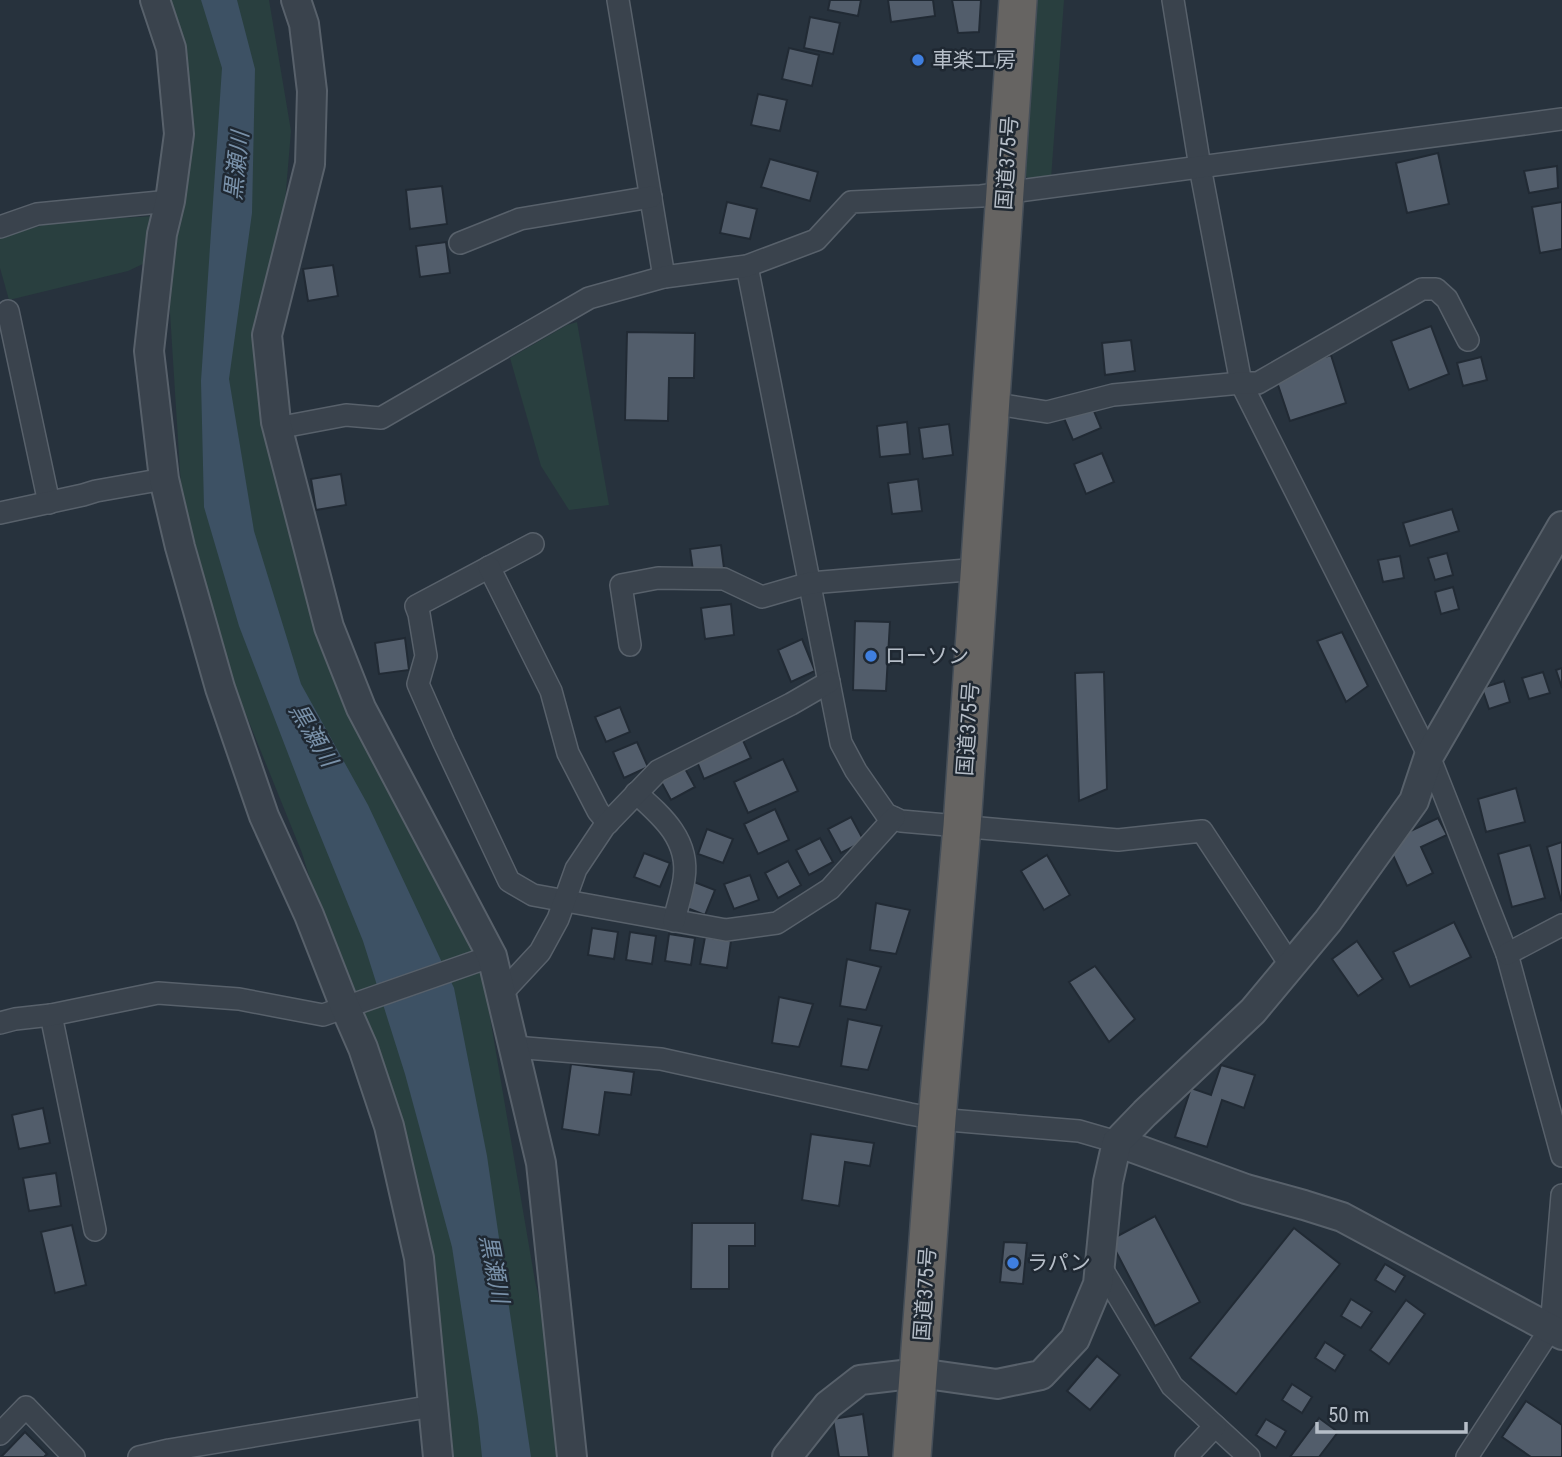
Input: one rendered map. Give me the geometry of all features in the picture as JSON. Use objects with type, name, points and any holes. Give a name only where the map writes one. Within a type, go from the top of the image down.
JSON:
[{"type":"highway","name":"国道375号","points":[[912,1457],[962,826],[1018,0]]},
{"type":"street","points":[[155,0],[171,48],[179,134],[170,201],[162,234],[149,351],[164,478],[180,547],[220,688],[264,816],[350,1005],[389,1126],[419,1258],[438,1457]]},
{"type":"street","points":[[296,0],[304,24],[312,91],[310,164],[267,335],[277,428],[329,627],[361,708],[501,993],[541,1163],[572,1457]]},
{"type":"street","points":[[618,0],[664,277]]},
{"type":"street","points":[[1173,0],[1200,167],[1241,383],[1429,756],[1507,954],[1562,1156]]},
{"type":"street","points":[[277,428],[346,415],[381,418],[589,298],[664,277],[747,266],[816,240],[851,202],[981,196],[1562,119]]},
{"type":"street","points":[[460,243],[520,219],[651,197]]},
{"type":"street","points":[[0,227],[37,214],[170,201]]},
{"type":"street","points":[[747,266],[842,743],[856,771],[886,814],[901,821],[1118,840],[1202,831],[1291,966]]},
{"type":"street","points":[[990,404],[1047,412],[1113,395],[1258,383],[1422,289],[1436,289],[1447,299],[1468,340]]},
{"type":"street","points":[[8,311],[49,503]]},
{"type":"street","points":[[0,513],[164,478]]},
{"type":"street","points":[[787,1457],[828,1405],[860,1380],[919,1373],[998,1384],[1041,1375],[1075,1339],[1098,1284],[1108,1182],[1117,1142],[1253,1012],[1328,921],[1414,801],[1429,756],[1562,526]]},
{"type":"street","points":[[533,544],[416,606],[426,656],[418,684],[509,881],[533,895],[726,930],[777,923],[830,889],[894,818]]},
{"type":"street","points":[[489,567],[551,691],[568,753],[597,811],[608,823]]},
{"type":"street","points":[[630,645],[621,585],[658,578],[724,579],[762,597],[810,583],[979,569]]},
{"type":"street","points":[[501,993],[540,952],[558,919],[576,869],[608,823],[658,771],[829,682]]},
{"type":"street","points":[[636,793],[662,816],[682,844],[685,876],[674,921]]},
{"type":"street","points":[[1507,954],[1562,925]]},
{"type":"street","points":[[0,1023],[158,993],[239,999],[323,1015],[485,959]]},
{"type":"street","points":[[51,1014],[94,1230]]},
{"type":"street","points":[[514,1047],[661,1059],[937,1119],[1079,1131],[1246,1189],[1342,1217],[1556,1331]]},
{"type":"street","points":[[1467,1457],[1556,1331],[1562,1195]]},
{"type":"street","points":[[1101,1267],[1172,1386],[1249,1457]]},
{"type":"street","points":[[139,1457],[433,1406]]},
{"type":"street","points":[[0,1434],[26,1407],[74,1457]]},
{"type":"street","points":[[1186,1457],[1215,1426]]},
{"type":"green space","points":[[147,0],[269,0],[291,131],[281,250],[261,338],[361,708],[478,947],[535,1281],[576,1457],[440,1457],[399,1171],[302,853],[186,566],[169,297],[190,91]]},
{"type":"green space","points":[[1030,0],[1064,0],[1051,179],[1031,180],[1018,171]]},
{"type":"green space","points":[[155,216],[147,262],[128,271],[9,300],[0,268],[0,237],[54,222]]},
{"type":"green space","points":[[577,322],[609,505],[569,510],[541,466],[510,358]]},
{"type":"water","name":"黒瀬川","points":[[201,0],[237,0],[255,69],[252,213],[229,379],[254,531],[301,684],[368,805],[454,988],[487,1156],[531,1457],[482,1457],[452,1247],[405,1074],[363,941],[239,626],[204,507],[201,381],[222,68]]},
{"type":"building","points":[[830,0],[861,0],[858,16],[828,10]]},
{"type":"building","points":[[888,0],[933,0],[935,16],[891,22]]},
{"type":"building","points":[[952,0],[981,0],[979,32],[958,33]]},
{"type":"building","points":[[810,17],[840,23],[833,54],[804,48]]},
{"type":"building","points":[[789,48],[819,55],[812,86],[782,79]]},
{"type":"building","points":[[758,94],[787,100],[780,131],[751,125]]},
{"type":"building","points":[[1438,153],[1449,204],[1407,213],[1396,163]]},
{"type":"building","points":[[770,159],[818,172],[810,201],[761,187]]},
{"type":"building","points":[[1557,166],[1558,188],[1529,193],[1524,171]]},
{"type":"building","points":[[442,186],[447,224],[410,229],[406,190]]},
{"type":"building","points":[[727,202],[757,209],[750,239],[720,233]]},
{"type":"building","points":[[1562,202],[1562,249],[1540,253],[1532,207]]},
{"type":"building","points":[[446,242],[450,273],[420,277],[416,246]]},
{"type":"building","points":[[333,265],[338,296],[308,301],[303,269]]},
{"type":"building","points":[[1431,326],[1449,374],[1409,390],[1391,341]]},
{"type":"building","points":[[627,332],[695,333],[694,378],[669,378],[668,421],[625,420]]},
{"type":"building","points":[[1131,340],[1135,371],[1105,375],[1102,343]]},
{"type":"building","points":[[1331,355],[1346,403],[1290,421],[1274,373]]},
{"type":"building","points":[[1481,357],[1487,380],[1463,386],[1457,363]]},
{"type":"building","points":[[1089,399],[1101,428],[1073,440],[1061,411]]},
{"type":"building","points":[[907,422],[910,454],[880,457],[877,426]]},
{"type":"building","points":[[949,424],[953,455],[923,459],[919,428]]},
{"type":"building","points":[[1102,453],[1114,482],[1086,494],[1074,464]]},
{"type":"building","points":[[341,474],[346,505],[316,510],[311,479]]},
{"type":"building","points":[[918,479],[922,511],[892,514],[888,483]]},
{"type":"building","points":[[1452,509],[1459,531],[1410,546],[1403,523]]},
{"type":"building","points":[[721,545],[724,568],[693,571],[690,549]]},
{"type":"building","points":[[1447,553],[1453,575],[1435,580],[1428,558]]},
{"type":"building","points":[[1400,556],[1404,578],[1383,582],[1378,560]]},
{"type":"building","points":[[1453,587],[1459,609],[1441,614],[1435,592]]},
{"type":"building","points":[[731,604],[734,635],[705,639],[701,608]]},
{"type":"building","name":"ローソン","points":[[855,621],[890,622],[886,691],[853,690]]},
{"type":"building","points":[[1342,632],[1368,686],[1346,702],[1317,641]]},
{"type":"building","points":[[405,638],[409,670],[379,674],[375,643]]},
{"type":"building","points":[[802,639],[815,671],[791,682],[778,650]]},
{"type":"building","points":[[1562,668],[1562,688],[1556,670]]},
{"type":"building","points":[[1104,672],[1107,789],[1079,801],[1075,673]]},
{"type":"building","points":[[1543,672],[1550,693],[1529,699],[1522,678]]},
{"type":"building","points":[[1504,681],[1510,702],[1489,709],[1482,688]]},
{"type":"building","points":[[620,707],[630,732],[606,742],[595,717]]},
{"type":"building","points":[[741,736],[751,758],[704,779],[696,759]]},
{"type":"building","points":[[637,742],[648,767],[624,778],[613,752]]},
{"type":"building","points":[[783,759],[798,791],[748,813],[734,782]]},
{"type":"building","points":[[682,763],[695,787],[671,800],[658,776]]},
{"type":"building","points":[[1516,788],[1525,822],[1486,832],[1478,799]]},
{"type":"building","points":[[775,809],[789,840],[758,854],[744,824]]},
{"type":"building","points":[[851,817],[864,841],[841,853],[828,829]]},
{"type":"building","points":[[1438,818],[1447,835],[1421,847],[1433,873],[1407,886],[1387,842]]},
{"type":"building","points":[[707,829],[733,839],[723,863],[698,854]]},
{"type":"building","points":[[820,838],[833,862],[809,875],[796,850]]},
{"type":"building","points":[[1562,842],[1562,899],[1561,900],[1547,847]]},
{"type":"building","points":[[1530,845],[1545,898],[1512,907],[1498,854]]},
{"type":"building","points":[[644,853],[670,863],[660,887],[634,877]]},
{"type":"building","points":[[1047,855],[1070,895],[1044,910],[1021,871]]},
{"type":"building","points":[[788,861],[801,885],[778,898],[765,873]]},
{"type":"building","points":[[750,875],[759,900],[734,909],[724,884]]},
{"type":"building","points":[[689,880],[715,890],[705,915],[679,905]]},
{"type":"building","points":[[876,903],[910,910],[896,954],[870,950]]},
{"type":"building","points":[[1454,922],[1471,957],[1410,987],[1393,952]]},
{"type":"building","points":[[592,928],[618,932],[614,959],[588,955]]},
{"type":"building","points":[[630,932],[656,936],[652,964],[626,960]]},
{"type":"building","points":[[669,934],[695,938],[691,965],[665,961]]},
{"type":"building","points":[[705,937],[731,941],[727,968],[700,964]]},
{"type":"building","points":[[1357,941],[1383,979],[1358,996],[1332,959]]},
{"type":"building","points":[[847,959],[881,967],[866,1010],[840,1006]]},
{"type":"building","points":[[1095,966],[1135,1019],[1109,1042],[1069,982]]},
{"type":"building","points":[[779,997],[813,1004],[799,1047],[772,1043]]},
{"type":"building","points":[[848,1019],[882,1026],[868,1070],[841,1066]]},
{"type":"building","points":[[571,1064],[634,1072],[631,1095],[605,1092],[599,1135],[562,1129]]},
{"type":"building","points":[[1221,1065],[1255,1075],[1244,1108],[1222,1100],[1207,1147],[1175,1137],[1191,1088],[1211,1095]]},
{"type":"building","points":[[43,1108],[50,1143],[19,1149],[12,1115]]},
{"type":"building","points":[[811,1134],[874,1143],[870,1166],[845,1162],[839,1206],[802,1200]]},
{"type":"building","points":[[56,1173],[61,1206],[29,1211],[23,1178]]},
{"type":"building","points":[[1155,1216],[1200,1302],[1155,1326],[1110,1240]]},
{"type":"building","points":[[692,1223],[755,1223],[755,1246],[729,1246],[729,1289],[691,1289]]},
{"type":"building","points":[[72,1225],[86,1285],[55,1293],[41,1232]]},
{"type":"building","points":[[1294,1228],[1340,1264],[1236,1394],[1190,1358]]},
{"type":"building","name":"ラパン","points":[[1004,1242],[1027,1243],[1023,1284],[1000,1282]]},
{"type":"building","points":[[1385,1264],[1405,1276],[1395,1292],[1375,1280]]},
{"type":"building","points":[[1351,1299],[1372,1312],[1361,1328],[1341,1316]]},
{"type":"building","points":[[1406,1300],[1425,1314],[1389,1364],[1370,1350]]},
{"type":"building","points":[[1325,1342],[1345,1355],[1335,1371],[1315,1358]]},
{"type":"building","points":[[1097,1356],[1120,1375],[1090,1410],[1067,1391]]},
{"type":"building","points":[[1292,1384],[1312,1397],[1302,1413],[1282,1400]]},
{"type":"building","points":[[1526,1401],[1562,1425],[1562,1457],[1531,1457],[1502,1437]]},
{"type":"building","points":[[863,1414],[869,1457],[839,1457],[833,1419]]},
{"type":"building","points":[[1319,1418],[1338,1432],[1319,1457],[1290,1457]]},
{"type":"building","points":[[1266,1419],[1286,1431],[1276,1448],[1256,1435]]},
{"type":"building","points":[[25,1432],[47,1454],[44,1457],[1,1457]]},
{"type":"place","name":"車楽工房","points":[[918,60]]},
{"type":"place","name":"ローソン","points":[[871,656]]},
{"type":"place","name":"ラパン","points":[[1013,1263]]}]
